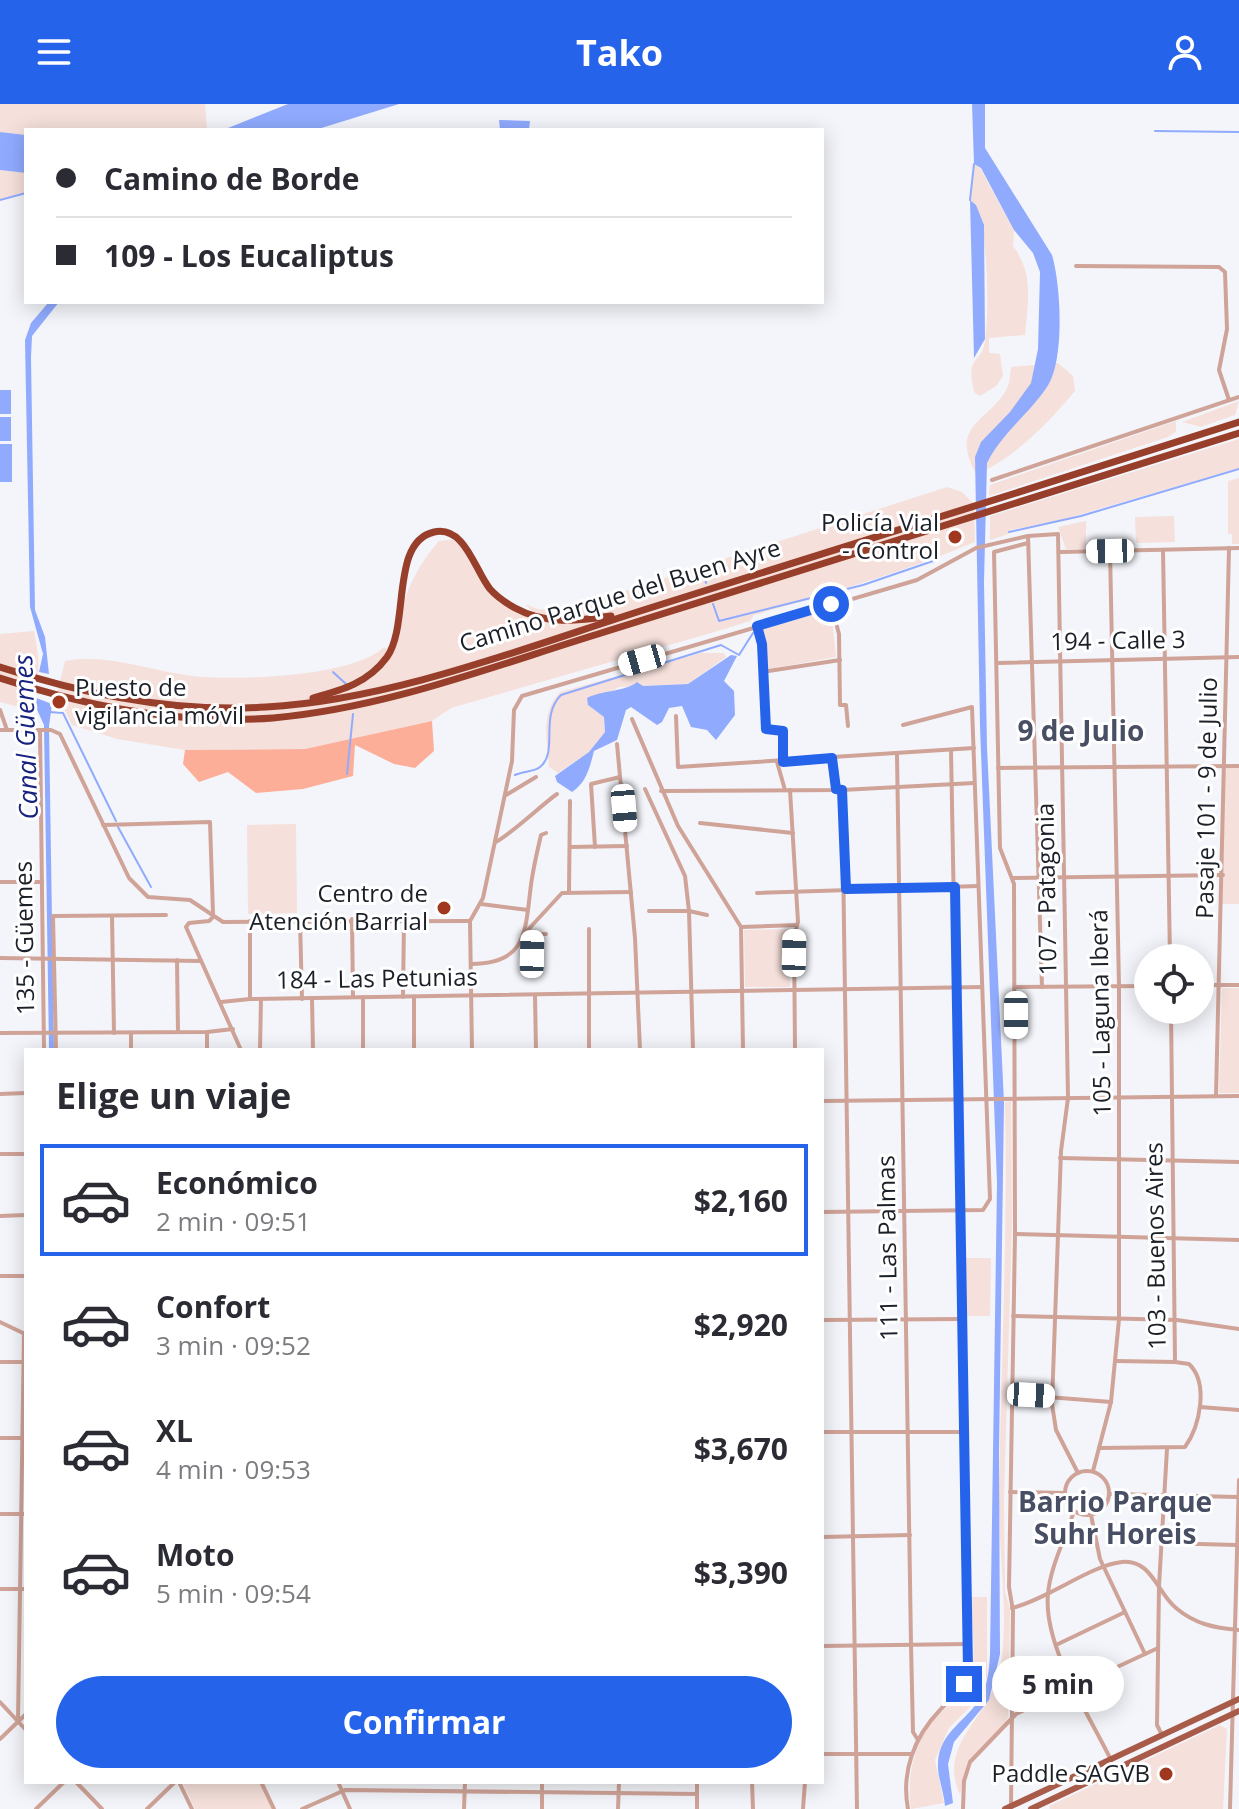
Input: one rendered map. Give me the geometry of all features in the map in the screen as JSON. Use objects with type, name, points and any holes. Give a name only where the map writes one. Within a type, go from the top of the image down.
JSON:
[{"type":"highway","name":"Camino Parque del Buen Ayre","points":[[0,667],[37,678],[57,690],[142,713],[231,719],[273,718],[364,704],[654,618],[972,512],[989,502],[1239,422]]},
{"type":"highway","name":"Camino Parque del Buen Ayre","points":[[0,678],[37,688],[157,704],[252,708],[381,689],[972,512],[989,511],[1239,433]]},
{"type":"highway","points":[[252,708],[338,691],[375,670],[387,656],[397,635],[409,553],[420,538],[435,531],[458,539],[490,589],[525,612],[571,621],[637,612]]},
{"type":"main road","points":[[1008,1808],[1236,1700]]},
{"type":"main road","points":[[1031,1809],[1236,1712]]},
{"type":"street","points":[[1076,266],[1219,267],[1225,272],[1227,329],[1219,370],[1229,400]]},
{"type":"street","points":[[992,480],[1239,397]]},
{"type":"street","name":"107 - Patagonia","points":[[1028,536],[1051,532],[1059,538],[1060,552],[1068,1098],[1060,1158],[1052,1396],[1056,1430],[1078,1473]]},
{"type":"street","points":[[472,1048],[470,921],[481,904],[506,795],[513,755],[514,710],[519,698],[921,578],[976,548],[1028,536],[1035,832],[1039,838],[1041,877],[1042,987]]},
{"type":"street","points":[[1008,1808],[1015,987],[1013,878],[1000,848],[994,550],[1028,543]]},
{"type":"street","name":"Pasaje 101 - 9 de Julio","points":[[1216,1096],[1229,548]]},
{"type":"street","points":[[1060,552],[1239,548]]},
{"type":"street","points":[[1163,550],[1170,944]]},
{"type":"street","name":"105 - Laguna Iberá","points":[[1093,1471],[1111,1402],[1119,1319],[1119,986],[1110,551]]},
{"type":"street","points":[[831,604],[838,624],[840,705],[846,705],[848,726]]},
{"type":"street","points":[[757,626],[762,644],[766,729],[783,731],[783,762]]},
{"type":"street","name":"194 - Calle 3","points":[[998,663],[1239,657]]},
{"type":"street","points":[[762,672],[840,660]]},
{"type":"street","points":[[824,1212],[983,1210],[991,1195],[990,1098],[982,987],[972,707],[903,725]]},
{"type":"street","points":[[0,710],[7,730]]},
{"type":"street","points":[[676,716],[678,767],[974,748]]},
{"type":"street","points":[[632,719],[660,791],[688,844],[741,927],[743,1048]]},
{"type":"street","points":[[0,730],[51,730],[62,737],[103,825],[139,892],[159,899],[190,900],[220,921],[470,921]]},
{"type":"street","name":"135 - Güemes","points":[[41,730],[42,882],[49,958],[50,1033],[45,1048]]},
{"type":"street","points":[[617,744],[639,994],[640,1048]]},
{"type":"street","points":[[908,1809],[906,1786],[918,1740],[966,1680],[962,1210],[951,750]]},
{"type":"street","name":"111 - Las Palmas","points":[[897,755],[900,788],[911,1645],[913,1732],[918,1740]]},
{"type":"street","points":[[832,758],[839,790],[846,889],[857,1809]]},
{"type":"street","points":[[777,762],[788,790],[797,889],[795,1048]]},
{"type":"street","points":[[998,768],[1239,766]]},
{"type":"street","points":[[506,795],[536,777]]},
{"type":"street","points":[[595,847],[591,784],[621,777]]},
{"type":"street","points":[[660,791],[839,790],[974,783]]},
{"type":"street","points":[[645,789],[679,859],[689,911],[693,1048]]},
{"type":"street","points":[[495,842],[504,840],[520,820],[557,794]]},
{"type":"street","points":[[569,892],[570,801]]},
{"type":"street","points":[[103,825],[210,822],[213,917],[209,921],[191,922],[186,927],[240,1048]]},
{"type":"street","points":[[700,823],[793,833]]},
{"type":"street","points":[[525,933],[541,835],[546,833]]},
{"type":"street","points":[[570,847],[627,846]]},
{"type":"street","points":[[1013,878],[1223,875]]},
{"type":"street","points":[[0,882],[42,882]]},
{"type":"street","points":[[757,893],[797,889],[978,886]]},
{"type":"street","points":[[471,964],[495,963],[510,956],[525,933],[556,899],[569,892],[631,892]]},
{"type":"street","points":[[481,904],[528,910]]},
{"type":"street","points":[[649,911],[689,911],[707,915]]},
{"type":"street","points":[[55,1048],[50,1033],[49,958],[53,916],[166,915]]},
{"type":"street","points":[[112,916],[114,1033]]},
{"type":"street","points":[[352,919],[353,998]]},
{"type":"street","points":[[403,997],[404,919]]},
{"type":"street","points":[[300,920],[302,999]]},
{"type":"street","points":[[250,921],[250,999]]},
{"type":"street","points":[[741,927],[797,925]]},
{"type":"street","points":[[589,929],[589,1048]]},
{"type":"street","points":[[525,933],[546,934]]},
{"type":"street","points":[[532,935],[532,973]]},
{"type":"street","points":[[0,958],[201,961]]},
{"type":"street","points":[[177,960],[178,1032]]},
{"type":"street","points":[[1214,985],[1239,985]]},
{"type":"street","points":[[1015,987],[1134,986]]},
{"type":"street","name":"184 - Las Petunias","points":[[221,1002],[250,999],[982,987]]},
{"type":"street","points":[[535,996],[536,1048]]},
{"type":"street","points":[[363,997],[363,1048]]},
{"type":"street","points":[[414,997],[414,1048]]},
{"type":"street","points":[[260,1048],[261,999]]},
{"type":"street","points":[[312,999],[313,1048]]},
{"type":"street","name":"103 - Buenos Aires","points":[[1167,1449],[1187,1445],[1200,1407],[1193,1368],[1175,1362],[1177,1320],[1171,1024]]},
{"type":"street","points":[[0,1033],[207,1032],[233,1029]]},
{"type":"street","points":[[207,1032],[207,1048]]},
{"type":"street","points":[[131,1033],[131,1048]]},
{"type":"street","points":[[0,1094],[24,1093]]},
{"type":"street","points":[[824,1101],[1239,1096]]},
{"type":"street","points":[[0,1154],[24,1154]]},
{"type":"street","points":[[1060,1158],[1239,1162]]},
{"type":"street","points":[[0,1216],[24,1215]]},
{"type":"street","points":[[1015,1234],[1239,1240]]},
{"type":"street","points":[[0,1276],[24,1276]]},
{"type":"street","points":[[1013,1316],[1177,1320],[1239,1329]]},
{"type":"street","points":[[824,1320],[963,1319]]},
{"type":"street","points":[[0,1322],[24,1334]]},
{"type":"street","points":[[1116,1361],[1175,1362]]},
{"type":"street","points":[[0,1362],[24,1362],[23,1589],[18,1721]]},
{"type":"street","points":[[1011,1394],[1111,1402]]},
{"type":"street","points":[[1200,1407],[1239,1410]]},
{"type":"street","points":[[824,1432],[963,1432]]},
{"type":"street","points":[[0,1438],[24,1438]]},
{"type":"street","points":[[1099,1448],[1167,1449],[1159,1586],[1157,1725],[1162,1735]]},
{"type":"street","points":[[1074,1511],[1091,1515],[1102,1510],[1110,1494],[1107,1482],[1093,1471],[1078,1473],[1069,1480],[1065,1493],[1074,1511],[1047,1596],[1056,1645],[1111,1760]]},
{"type":"street","points":[[1230,1809],[1236,1712],[1239,1480]]},
{"type":"street","points":[[1010,1492],[1065,1493]]},
{"type":"street","points":[[1110,1494],[1238,1497]]},
{"type":"street","points":[[0,1514],[24,1514]]},
{"type":"street","points":[[1091,1515],[1104,1568],[1145,1654]]},
{"type":"street","points":[[824,1537],[910,1535]]},
{"type":"street","points":[[1162,1543],[1237,1545]]},
{"type":"street","points":[[1012,1608],[1047,1596],[1118,1562],[1136,1564],[1159,1586],[1171,1604],[1189,1618],[1204,1626],[1238,1630]]},
{"type":"street","points":[[0,1589],[23,1589]]},
{"type":"street","points":[[1056,1645],[1125,1612]]},
{"type":"street","points":[[824,1646],[967,1644]]},
{"type":"street","points":[[963,1809],[964,1781],[970,1762],[1016,1714],[1158,1648]]},
{"type":"street","points":[[0,1702],[24,1728]]},
{"type":"street","points":[[0,1739],[24,1716]]},
{"type":"street","points":[[824,1754],[912,1754]]},
{"type":"street","points":[[36,1809],[62,1784]]},
{"type":"street","points":[[78,1784],[102,1809]]},
{"type":"street","points":[[147,1809],[175,1784]]},
{"type":"street","points":[[178,1784],[192,1809]]},
{"type":"street","points":[[262,1784],[274,1809]]},
{"type":"street","points":[[339,1784],[350,1809]]},
{"type":"street","points":[[464,1809],[465,1784]]},
{"type":"street","points":[[542,1784],[542,1809]]},
{"type":"street","points":[[618,1809],[619,1784]]},
{"type":"street","points":[[697,1784],[697,1809]]},
{"type":"street","points":[[752,1784],[753,1809]]},
{"type":"street","points":[[805,1784],[805,1809]]},
{"type":"street","points":[[302,1809],[342,1791],[697,1794]]},
{"type":"shaded area","points":[[0,104],[205,104],[207,128],[24,128],[24,135],[0,132]]},
{"type":"shaded area","points":[[974,164],[980,168],[1014,230],[1013,246],[1024,267],[1028,288],[1025,335],[989,338],[989,353],[1000,354],[1003,376],[996,386],[980,396],[974,392],[972,371],[985,341],[987,289],[985,244],[977,209],[970,200]]},
{"type":"shaded area","points":[[0,170],[24,173],[24,194],[0,200]]},
{"type":"shaded area","points":[[1058,363],[1073,376],[1075,391],[1017,449],[976,474],[969,458],[968,435],[1005,392],[1011,367]]},
{"type":"shaded area","points":[[1239,401],[1235,415],[1201,427],[1182,422]]},
{"type":"shaded area","points":[[1176,421],[1176,432],[1168,437],[989,496],[990,485]]},
{"type":"shaded area","points":[[1239,439],[1239,468],[1058,521],[1010,530],[1009,534],[990,540],[990,516]]},
{"type":"shaded area","points":[[1239,478],[1239,544],[1232,544],[1232,534],[1228,534],[1228,481]]},
{"type":"shaded area","points":[[947,487],[962,492],[974,504],[975,542],[894,573],[754,615],[750,621],[451,708],[432,721],[305,749],[185,750],[117,739],[72,725],[57,694],[65,661],[97,659],[177,674],[236,678],[321,671],[369,657],[384,647],[390,652],[413,580],[439,541],[458,539],[498,593],[536,615],[525,604],[537,609],[563,611]]},
{"type":"shaded area","points":[[1174,516],[1175,542],[1136,543],[1135,517]]},
{"type":"shaded area","points":[[1086,521],[1086,549],[1066,549],[1058,527]]},
{"type":"shaded area","points":[[831,609],[836,657],[763,670],[761,630]]},
{"type":"shaded area","points":[[34,631],[38,675],[28,698],[31,710],[0,702],[0,634]]},
{"type":"shaded area","points":[[701,653],[724,653],[726,657],[688,684],[619,687],[588,705],[604,717],[605,732],[589,752],[558,773],[549,767],[547,718],[560,692]]},
{"type":"shaded area","points":[[432,721],[434,751],[415,768],[394,764],[355,745],[353,776],[303,789],[256,793],[228,772],[199,782],[183,764],[185,750],[305,749]]},
{"type":"shaded area","points":[[1225,766],[1239,766],[1239,904],[1222,904]]},
{"type":"shaded area","points":[[296,824],[297,913],[248,914],[247,825]]},
{"type":"shaded area","points":[[789,929],[790,987],[745,987],[744,930]]},
{"type":"shaded area","points":[[1222,988],[1239,988],[1239,1093],[1219,1093]]},
{"type":"shaded area","points":[[1011,1101],[1012,1223],[1004,1500],[1005,1592],[1010,1609],[1008,1717],[1002,1729],[968,1762],[960,1795],[955,1759],[960,1744],[996,1683],[1003,1643],[999,1495],[1005,1102]]},
{"type":"shaded area","points":[[965,1258],[991,1258],[990,1316],[964,1316]]},
{"type":"shaded area","points":[[971,1597],[987,1597],[987,1677],[976,1701],[949,1728],[935,1760],[944,1803],[911,1809],[911,1774],[916,1751],[926,1730],[964,1689],[971,1674],[974,1653]]},
{"type":"shaded area","points":[[1220,1725],[1227,1729],[1223,1809],[1050,1809],[1049,1806]]},
{"type":"shaded area","points":[[183,1784],[265,1784],[276,1809],[195,1809]]},
{"type":"water","points":[[288,104],[399,104],[321,128],[228,128]]},
{"type":"water","points":[[972,104],[985,104],[985,148],[1052,255],[1058,285],[1060,322],[1057,360],[1047,387],[1000,442],[987,463],[984,582],[987,747],[1004,1103],[999,1452],[1000,1654],[989,1700],[954,1742],[948,1764],[953,1803],[945,1806],[938,1768],[940,1752],[948,1735],[981,1697],[987,1682],[990,1655],[997,1183],[980,726],[975,457],[981,442],[1010,412],[1031,383],[1038,349],[1040,272],[1033,253],[1014,230],[981,168],[974,164]]},
{"type":"water","points":[[499,120],[530,121],[529,128],[500,128]]},
{"type":"water","points":[[0,132],[24,135],[24,173],[0,170]]},
{"type":"water","points":[[970,200],[976,205],[984,225],[985,339],[974,358]]},
{"type":"water","name":"Canal Güemes","points":[[47,304],[57,304],[32,336],[31,357],[35,610],[45,637],[49,674],[39,672],[43,654],[30,607],[25,340],[31,323]]},
{"type":"water","points":[[0,390],[11,390],[11,414],[0,414]]},
{"type":"water","points":[[0,417],[11,417],[11,441],[0,441]]},
{"type":"water","points":[[0,444],[12,444],[12,482],[0,482]]},
{"type":"water","points":[[731,655],[737,656],[724,681],[734,691],[735,715],[716,740],[707,730],[691,727],[682,706],[669,708],[657,725],[631,707],[626,710],[617,740],[594,751],[581,784],[572,792],[557,782],[555,776],[589,752],[605,732],[604,717],[588,705],[587,698],[637,682],[643,686],[688,684]]},
{"type":"water","name":"Canal Güemes","points":[[31,696],[52,704],[49,726],[54,1048],[49,1048],[44,725]]},
{"type":"waterway","points":[[1155,131],[1239,132]]},
{"type":"waterway","points":[[970,200],[974,164]]},
{"type":"waterway","points":[[0,200],[24,194]]},
{"type":"waterway","points":[[1009,532],[1081,516],[1239,469]]},
{"type":"waterway","points":[[713,604],[719,621],[863,585],[936,560]]},
{"type":"waterway","points":[[703,568],[706,583]]},
{"type":"waterway","points":[[515,775],[538,769],[545,761],[551,713],[561,695],[721,645],[739,655],[753,633]]},
{"type":"waterway","points":[[333,672],[346,684]]},
{"type":"waterway","points":[[49,712],[63,713],[116,821]]},
{"type":"waterway","points":[[347,774],[353,714]]},
{"type":"waterway","points":[[118,827],[151,887]]},
{"type":"place","name":"Policía Vial - Control","points":[[955,537]]},
{"type":"place","name":"Puesto de vigilancia móvil","points":[[59,702]]},
{"type":"place","name":"Centro de Atención Barrial","points":[[444,908]]},
{"type":"place","name":"Paddle SAGVB","points":[[1166,1774]]},
{"type":"district","name":"9 de Julio","points":[[1081,731]]},
{"type":"district","name":"Barrio Parque Suhr Horeis","points":[[1115,1518]]},
{"type":"route","points":[[831,604],[757,626],[762,644],[762,698],[766,729],[780,728],[783,731],[783,762],[832,758],[836,789],[842,790],[846,889],[955,887],[968,1669],[964,1684]]}]
